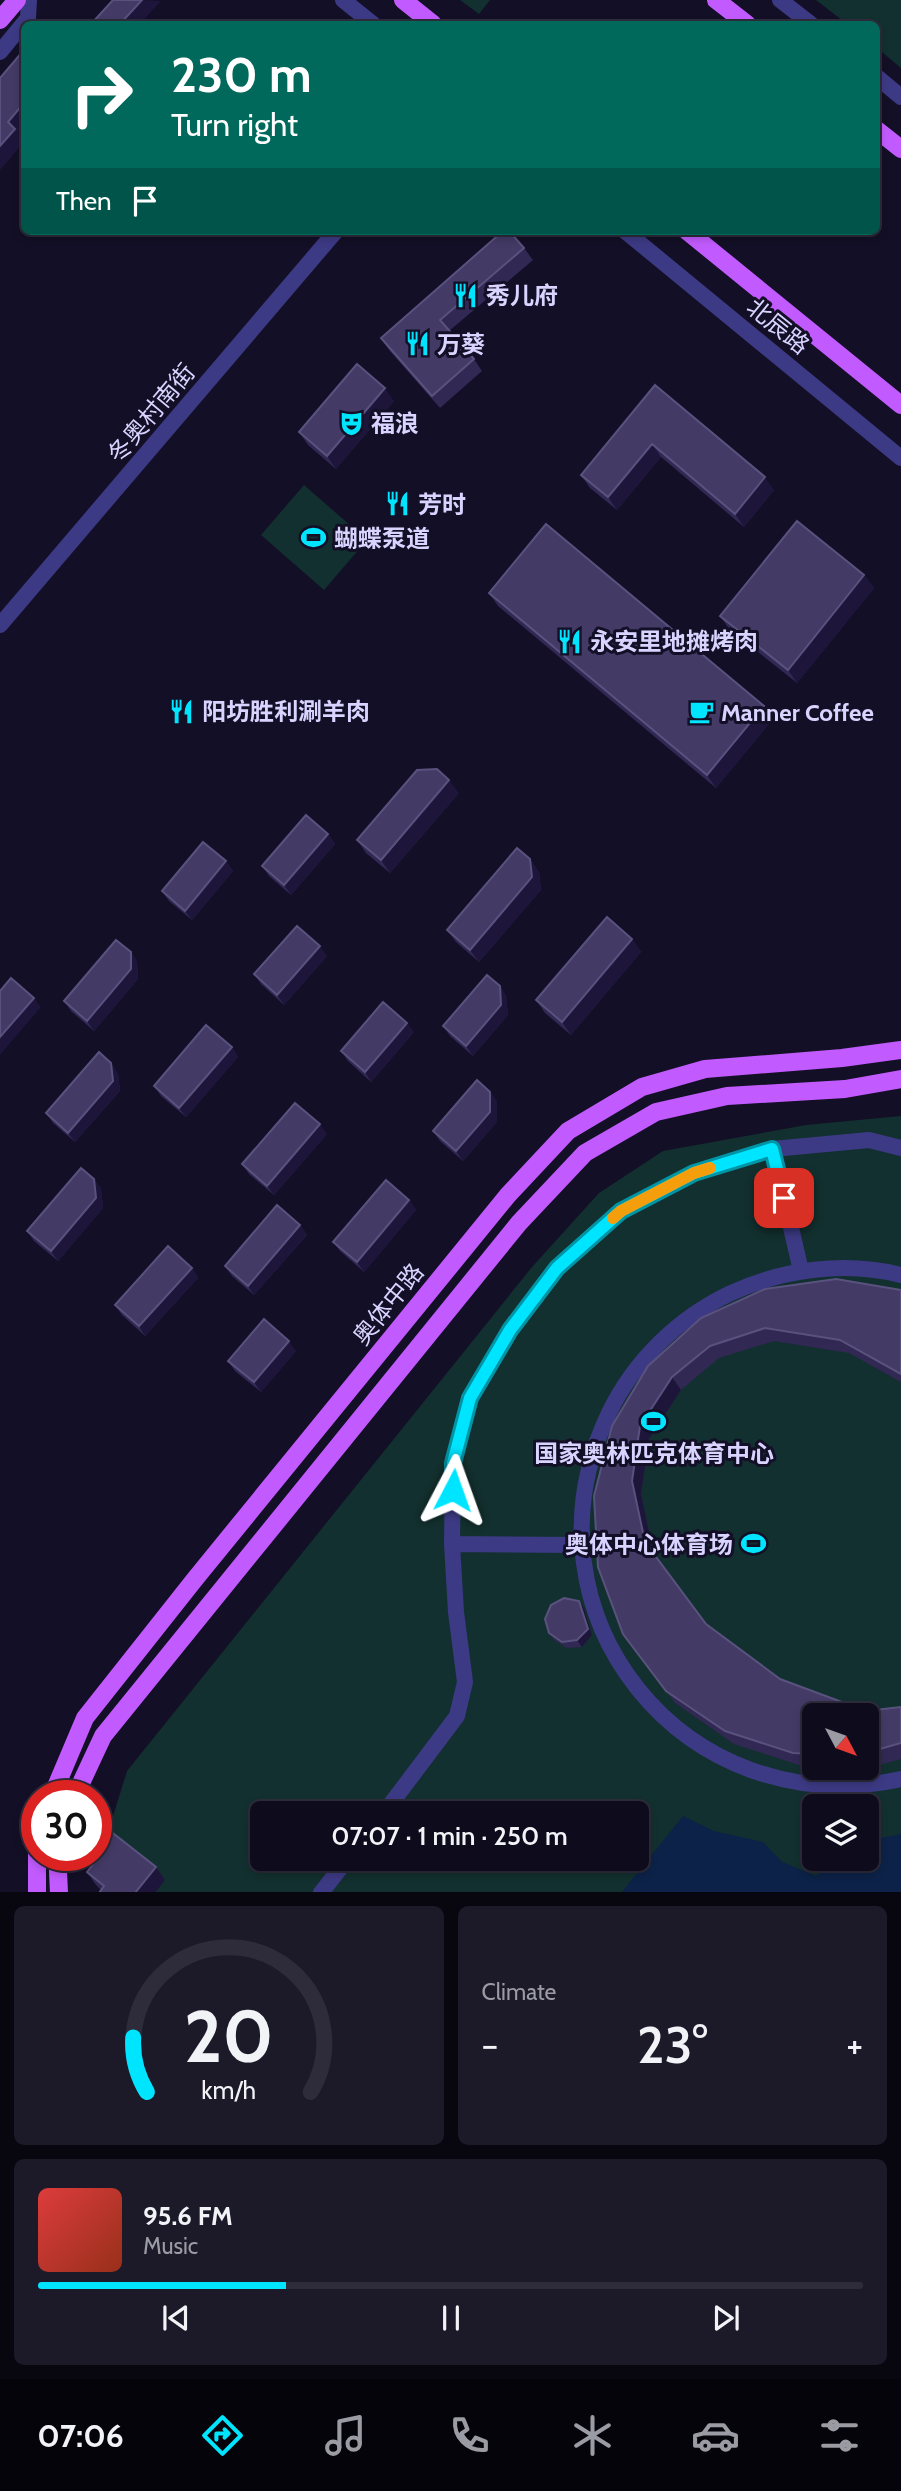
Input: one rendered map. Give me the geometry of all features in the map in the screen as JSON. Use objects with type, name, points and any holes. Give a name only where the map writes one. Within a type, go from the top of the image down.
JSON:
[{"type":"main road","points":[[0,20],[17,0]]},
{"type":"main road","points":[[403,0],[429,21]]},
{"type":"main road","points":[[716,0],[743,21]]},
{"type":"main road","points":[[880,132],[901,149]]},
{"type":"main road","name":"北辰路","points":[[692,235],[901,405]]},
{"type":"main road","name":"奥体中路","points":[[59,1780],[85,1718],[508,1195],[568,1131],[642,1087],[705,1069],[842,1058],[901,1049]]},
{"type":"main road","name":"奥体中路","points":[[82,1780],[103,1736],[519,1223],[585,1153],[656,1112],[668,1109],[727,1096],[845,1089],[901,1079]]},
{"type":"main road","points":[[37,1871],[37,1892]]},
{"type":"main road","points":[[58,1871],[59,1892]]},
{"type":"street","points":[[26,21],[29,0]]},
{"type":"street","points":[[343,0],[369,21]]},
{"type":"street","points":[[780,0],[807,21]]},
{"type":"street","points":[[0,52],[21,26]]},
{"type":"street","points":[[880,80],[901,97]]},
{"type":"street","name":"冬奥村南街","points":[[0,625],[333,235]]},
{"type":"street","name":"北辰路","points":[[630,235],[901,458]]},
{"type":"street","points":[[393,1801],[457,1716],[464,1682],[452,1544],[453,1463],[470,1398],[510,1330],[557,1268],[621,1211],[694,1173],[772,1149],[869,1140],[901,1148]]},
{"type":"street","points":[[772,1149],[801,1271]]},
{"type":"street","points":[[901,1275],[863,1269],[801,1271],[744,1287],[718,1300],[669,1334],[630,1377],[606,1420],[592,1457],[585,1486],[582,1545],[588,1588],[611,1648],[648,1702],[680,1731],[716,1755],[776,1779],[841,1787],[901,1779]]},
{"type":"street","points":[[452,1544],[582,1545]]},
{"type":"street","points":[[321,1892],[338,1871]]},
{"type":"green space","points":[[460,0],[490,0],[479,14]]},
{"type":"green space","points":[[816,0],[901,0],[901,68],[880,50],[880,21],[843,21]]},
{"type":"green space","name":"蝴蝶泵道","points":[[304,485],[367,540],[324,590],[261,535]]},
{"type":"green space","name":"国家奥林匹克体育中心","points":[[901,1116],[901,1892],[100,1892],[102,1871],[112,1871],[112,1820],[127,1771],[532,1267],[599,1193],[663,1151],[806,1125]]},
{"type":"water","points":[[683,1816],[714,1831],[763,1842],[782,1862],[816,1876],[823,1871],[879,1871],[879,1838],[901,1834],[901,1892],[622,1892],[639,1871],[649,1871],[649,1858]]},
{"type":"building","points":[[113,0],[142,0],[123,21],[94,21]]},
{"type":"building","points":[[21,53],[21,107],[8,122],[15,129],[0,146],[0,78]]},
{"type":"building","points":[[498,235],[513,235],[524,248],[440,320],[474,359],[432,396],[381,338]]},
{"type":"building","points":[[357,364],[385,388],[327,456],[299,432]]},
{"type":"building","points":[[655,385],[765,477],[735,514],[652,444],[608,497],[581,475]]},
{"type":"building","points":[[797,521],[864,575],[788,670],[720,616]]},
{"type":"building","points":[[546,524],[764,706],[707,775],[489,593]]},
{"type":"building","points":[[437,769],[449,780],[381,860],[357,840],[417,770]]},
{"type":"building","points":[[306,815],[328,834],[284,885],[262,866]]},
{"type":"building","points":[[203,842],[226,861],[185,911],[162,891]]},
{"type":"building","points":[[517,848],[530,859],[532,877],[470,950],[447,930]]},
{"type":"building","points":[[607,917],[632,939],[562,1022],[536,1000]]},
{"type":"building","points":[[297,926],[320,946],[277,995],[254,974]]},
{"type":"building","points":[[116,940],[131,952],[131,969],[87,1021],[64,1001]]},
{"type":"building","points":[[487,975],[500,986],[501,1005],[466,1046],[443,1026]]},
{"type":"building","points":[[11,978],[34,998],[0,1037],[0,991]]},
{"type":"building","points":[[383,1002],[407,1023],[365,1072],[341,1051]]},
{"type":"building","points":[[206,1025],[232,1047],[179,1108],[154,1086]]},
{"type":"building","points":[[99,1052],[111,1063],[113,1081],[68,1133],[46,1113]]},
{"type":"building","points":[[477,1080],[490,1092],[490,1112],[456,1151],[433,1131]]},
{"type":"building","points":[[295,1103],[320,1124],[267,1186],[242,1164]]},
{"type":"building","points":[[81,1168],[94,1179],[96,1198],[51,1251],[27,1231]]},
{"type":"building","points":[[386,1180],[409,1200],[357,1262],[333,1242]]},
{"type":"building","points":[[277,1205],[300,1225],[248,1286],[225,1266]]},
{"type":"building","points":[[168,1246],[192,1268],[139,1326],[115,1305]]},
{"type":"building","points":[[836,1279],[901,1290],[901,1374],[840,1340],[765,1328],[710,1346],[672,1377],[640,1426],[632,1481],[645,1542],[706,1624],[780,1679],[844,1703],[802,1703],[802,1753],[793,1753],[725,1731],[666,1691],[623,1634],[598,1567],[594,1496],[612,1426],[648,1366],[701,1318],[765,1289]]},
{"type":"building","points":[[264,1319],[289,1341],[254,1382],[228,1361]]},
{"type":"building","points":[[564,1598],[579,1601],[588,1629],[577,1640],[562,1642],[549,1633],[545,1619],[551,1605]]},
{"type":"building","points":[[901,1707],[901,1743],[879,1749],[879,1710]]},
{"type":"building","points":[[112,1832],[156,1867],[136,1892],[100,1892],[104,1886],[87,1872],[112,1871]]},
{"type":"slow traffic","points":[[613,1218],[621,1211],[694,1173],[710,1168]]},
{"type":"place","name":"秀儿府","points":[[466,295]]},
{"type":"place","name":"万葵","points":[[417,344]]},
{"type":"place","name":"福浪","points":[[351,423]]},
{"type":"place","name":"芳时","points":[[398,504]]},
{"type":"place","name":"蝴蝶泵道","points":[[314,538]]},
{"type":"place","name":"永安里地摊烤肉","points":[[570,641]]},
{"type":"place","name":"阳坊胜利涮羊肉","points":[[182,711]]},
{"type":"place","name":"Manner Coffee","points":[[701,712]]},
{"type":"place","name":"国家奥林匹克体育中心","points":[[654,1422]]},
{"type":"place","name":"奥体中心体育场","points":[[753,1544]]},
{"type":"route","points":[[453,1490],[453,1463],[470,1398],[510,1330],[557,1268],[621,1211],[694,1173],[772,1149],[784,1198]]}]
